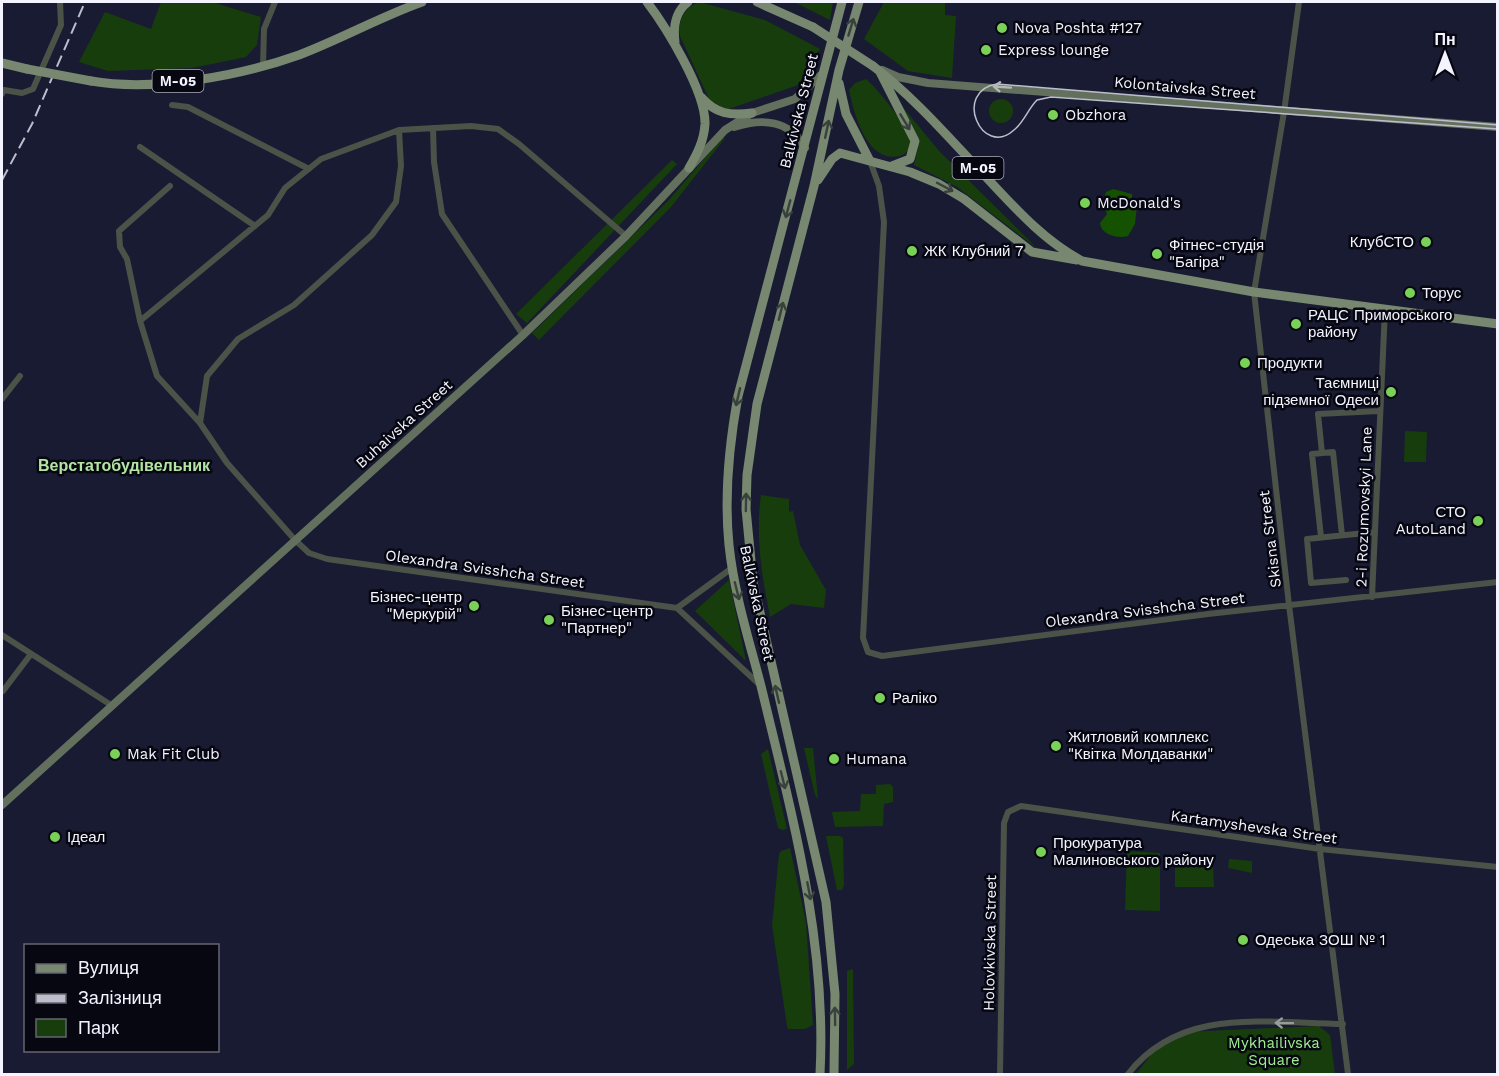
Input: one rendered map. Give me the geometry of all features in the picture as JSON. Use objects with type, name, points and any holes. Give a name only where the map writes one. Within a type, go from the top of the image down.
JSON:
[{"type":"main road","name":"М-05","points":[[2,63],[91,81],[120,84],[175,81],[263,66],[302,54],[422,2]]},
{"type":"main road","points":[[647,2],[676,47],[698,93],[705,116],[701,145],[689,168]]},
{"type":"main road","points":[[676,47],[675,19],[680,8],[688,2]]},
{"type":"main road","name":"М-05","points":[[757,2],[813,27],[876,68],[933,120],[1034,227],[1057,246],[1082,261],[1114,269],[1254,292],[1497,324]]},
{"type":"main road","name":"Balkivska Street","points":[[820,1074],[820,972],[811,904],[732,568],[726,509],[732,432],[738,396],[842,2]]},
{"type":"main road","name":"Balkivska Street","points":[[834,1074],[835,994],[826,902],[753,582],[746,509],[747,475],[757,404],[814,186],[839,70],[859,2]]},
{"type":"main road","points":[[876,68],[915,141],[910,159],[890,166]]},
{"type":"main road","name":"Kolontaivska Street","points":[[876,68],[911,81],[1497,127]]},
{"type":"main road","points":[[839,70],[843,104],[870,161]]},
{"type":"main road","name":"Buhaivska Street","points":[[2,805],[524,335],[626,236],[726,130],[752,113],[795,99],[813,85],[825,71]]},
{"type":"main road","points":[[698,93],[717,112],[733,115],[752,113]]},
{"type":"main road","points":[[726,130],[754,122],[773,122],[794,132],[805,148]]},
{"type":"main road","points":[[814,186],[836,155],[845,153],[922,176],[952,191],[1032,252],[1082,261]]},
{"type":"street","points":[[2,94],[4,90],[22,93],[33,89],[61,25],[60,2]]},
{"type":"street","points":[[263,66],[264,29],[275,2]]},
{"type":"street","name":"Skisna Street","points":[[1299,2],[1285,110],[1254,292],[1289,605],[1348,1074]]},
{"type":"street","points":[[172,105],[188,106],[309,169]]},
{"type":"street","points":[[140,321],[268,215],[285,188],[321,159],[399,130],[471,126],[498,129],[519,144],[626,236]]},
{"type":"street","points":[[433,128],[434,162],[442,214],[524,335]]},
{"type":"street","points":[[200,423],[207,376],[238,339],[294,305],[372,235],[396,202],[401,166],[399,130]]},
{"type":"street","points":[[140,147],[255,226]]},
{"type":"street","name":"Olexandra Svisshcha Street","points":[[870,161],[883,204],[884,229],[863,638],[868,652],[882,656],[1289,605],[1497,582]]},
{"type":"street","name":"Olexandra Svisshcha Street","points":[[170,186],[119,231],[120,247],[127,260],[140,321],[157,376],[200,423],[232,470],[309,553],[327,559],[677,608]]},
{"type":"street","name":"2-i Rozumovskyi Lane","points":[[1372,597],[1385,309]]},
{"type":"street","points":[[2,399],[20,376]]},
{"type":"street","points":[[1322,453],[1318,414],[1379,411]]},
{"type":"street","points":[[1321,537],[1312,454],[1322,453],[1333,452],[1342,535]]},
{"type":"street","points":[[1346,580],[1311,583],[1307,539],[1375,532]]},
{"type":"street","points":[[732,568],[677,608],[760,684]]},
{"type":"street","points":[[2,635],[111,705]]},
{"type":"street","points":[[3,691],[31,654]]},
{"type":"street","name":"Kartamyshevska Street","points":[[1008,812],[1021,806],[1320,849],[1497,867]]},
{"type":"street","name":"Holovkivska Street","points":[[1000,1074],[1004,823],[1008,812]]},
{"type":"street","points":[[1128,1074],[1145,1055],[1168,1038],[1193,1028],[1223,1022],[1343,1024]]},
{"type":"green space","points":[[161,2],[212,2],[261,17],[257,45],[246,57],[192,68],[108,71],[79,62],[105,12],[151,29]]},
{"type":"green space","points":[[699,2],[765,20],[820,49],[798,85],[726,110],[709,99],[680,36],[679,30],[683,15]]},
{"type":"green space","points":[[794,2],[833,2],[830,20]]},
{"type":"green space","points":[[884,2],[945,2],[945,15],[956,16],[952,78],[908,71],[864,39]]},
{"type":"green space","points":[[866,79],[878,91],[905,128],[910,143],[903,155],[888,156],[878,152],[870,144],[858,123],[849,90],[855,83]]},
{"type":"green space","points":[[1001,99],[1010,102],[1013,111],[1010,120],[1001,123],[992,120],[989,111],[992,102]]},
{"type":"green space","points":[[901,105],[940,152],[1039,250],[957,187],[914,165],[920,140]]},
{"type":"green space","points":[[723,137],[725,138],[671,207],[539,340],[532,333],[668,201]]},
{"type":"green space","points":[[672,160],[677,164],[527,323],[516,314]]},
{"type":"green space","points":[[1113,189],[1132,194],[1132,201],[1137,205],[1135,224],[1128,236],[1111,235],[1103,231],[1101,227],[1100,223],[1107,214],[1104,198],[1106,192]]},
{"type":"green space","points":[[1405,431],[1427,432],[1426,462],[1404,462]]},
{"type":"green space","points":[[761,495],[789,499],[789,512],[793,511],[800,545],[826,590],[824,608],[791,604],[770,617],[759,541]]},
{"type":"green space","points":[[729,580],[746,661],[695,611]]},
{"type":"green space","points":[[804,748],[813,748],[818,799],[815,795]]},
{"type":"green space","points":[[768,749],[787,829],[778,828],[761,754]]},
{"type":"green space","points":[[890,784],[893,787],[893,802],[884,804],[883,826],[835,827],[832,812],[860,811],[861,794],[876,794],[876,785]]},
{"type":"green space","points":[[826,836],[843,838],[844,885],[842,890],[837,890]]},
{"type":"green space","points":[[790,848],[806,922],[813,1025],[805,1029],[788,1029],[787,1026],[772,925],[779,854]]},
{"type":"green space","points":[[1127,851],[1160,853],[1160,911],[1125,910]]},
{"type":"green space","points":[[1229,859],[1252,861],[1252,873],[1228,868]]},
{"type":"green space","points":[[1175,867],[1213,867],[1214,887],[1175,887]]},
{"type":"green space","points":[[853,969],[854,1064],[847,1070],[847,971]]},
{"type":"green space","name":"Mykhailivska Square","points":[[1319,1026],[1330,1035],[1335,1074],[1136,1074],[1155,1050],[1184,1032]]},
{"type":"tram line","points":[[1498,125],[997,84],[983,89],[976,98],[974,109],[983,130],[992,136],[1002,137],[1017,127],[1037,100],[1051,97],[1498,129]]},
{"type":"railway","points":[[2,180],[32,124],[85,2]]},
{"type":"place","name":"Nova Poshta #127","points":[[1002,28]]},
{"type":"place","name":"Express lounge","points":[[986,50]]},
{"type":"place","name":"Obzhora","points":[[1053,115]]},
{"type":"place","name":"McDonald's","points":[[1085,203]]},
{"type":"place","name":"КлубСТО","points":[[1426,242]]},
{"type":"place","name":"ЖК Клубний 7","points":[[912,251]]},
{"type":"place","name":"Фітнес-студія \"Багіра\"","points":[[1157,254]]},
{"type":"place","name":"Торус","points":[[1410,293]]},
{"type":"place","name":"РАЦС Приморського району","points":[[1296,324]]},
{"type":"place","name":"Продукти","points":[[1245,363]]},
{"type":"place","name":"Таємниці підземної Одеси","points":[[1391,392]]},
{"type":"place","name":"СТО AutoLand","points":[[1478,521]]},
{"type":"place","name":"Бізнес-центр \"Меркурій\"","points":[[474,606]]},
{"type":"place","name":"Бізнес-центр \"Партнер\"","points":[[549,620]]},
{"type":"place","name":"Раліко","points":[[880,698]]},
{"type":"place","name":"Житловий комплекс \"Квітка Молдаванки\"","points":[[1056,746]]},
{"type":"place","name":"Mak Fit Club","points":[[115,754]]},
{"type":"place","name":"Humana","points":[[834,759]]},
{"type":"place","name":"Ідеал","points":[[55,837]]},
{"type":"place","name":"Прокуратура Малиновського району","points":[[1041,852]]},
{"type":"place","name":"Одеська ЗОШ № 1","points":[[1243,940]]},
{"type":"district","name":"Верстатобудівельник","points":[[124,465]]}]
